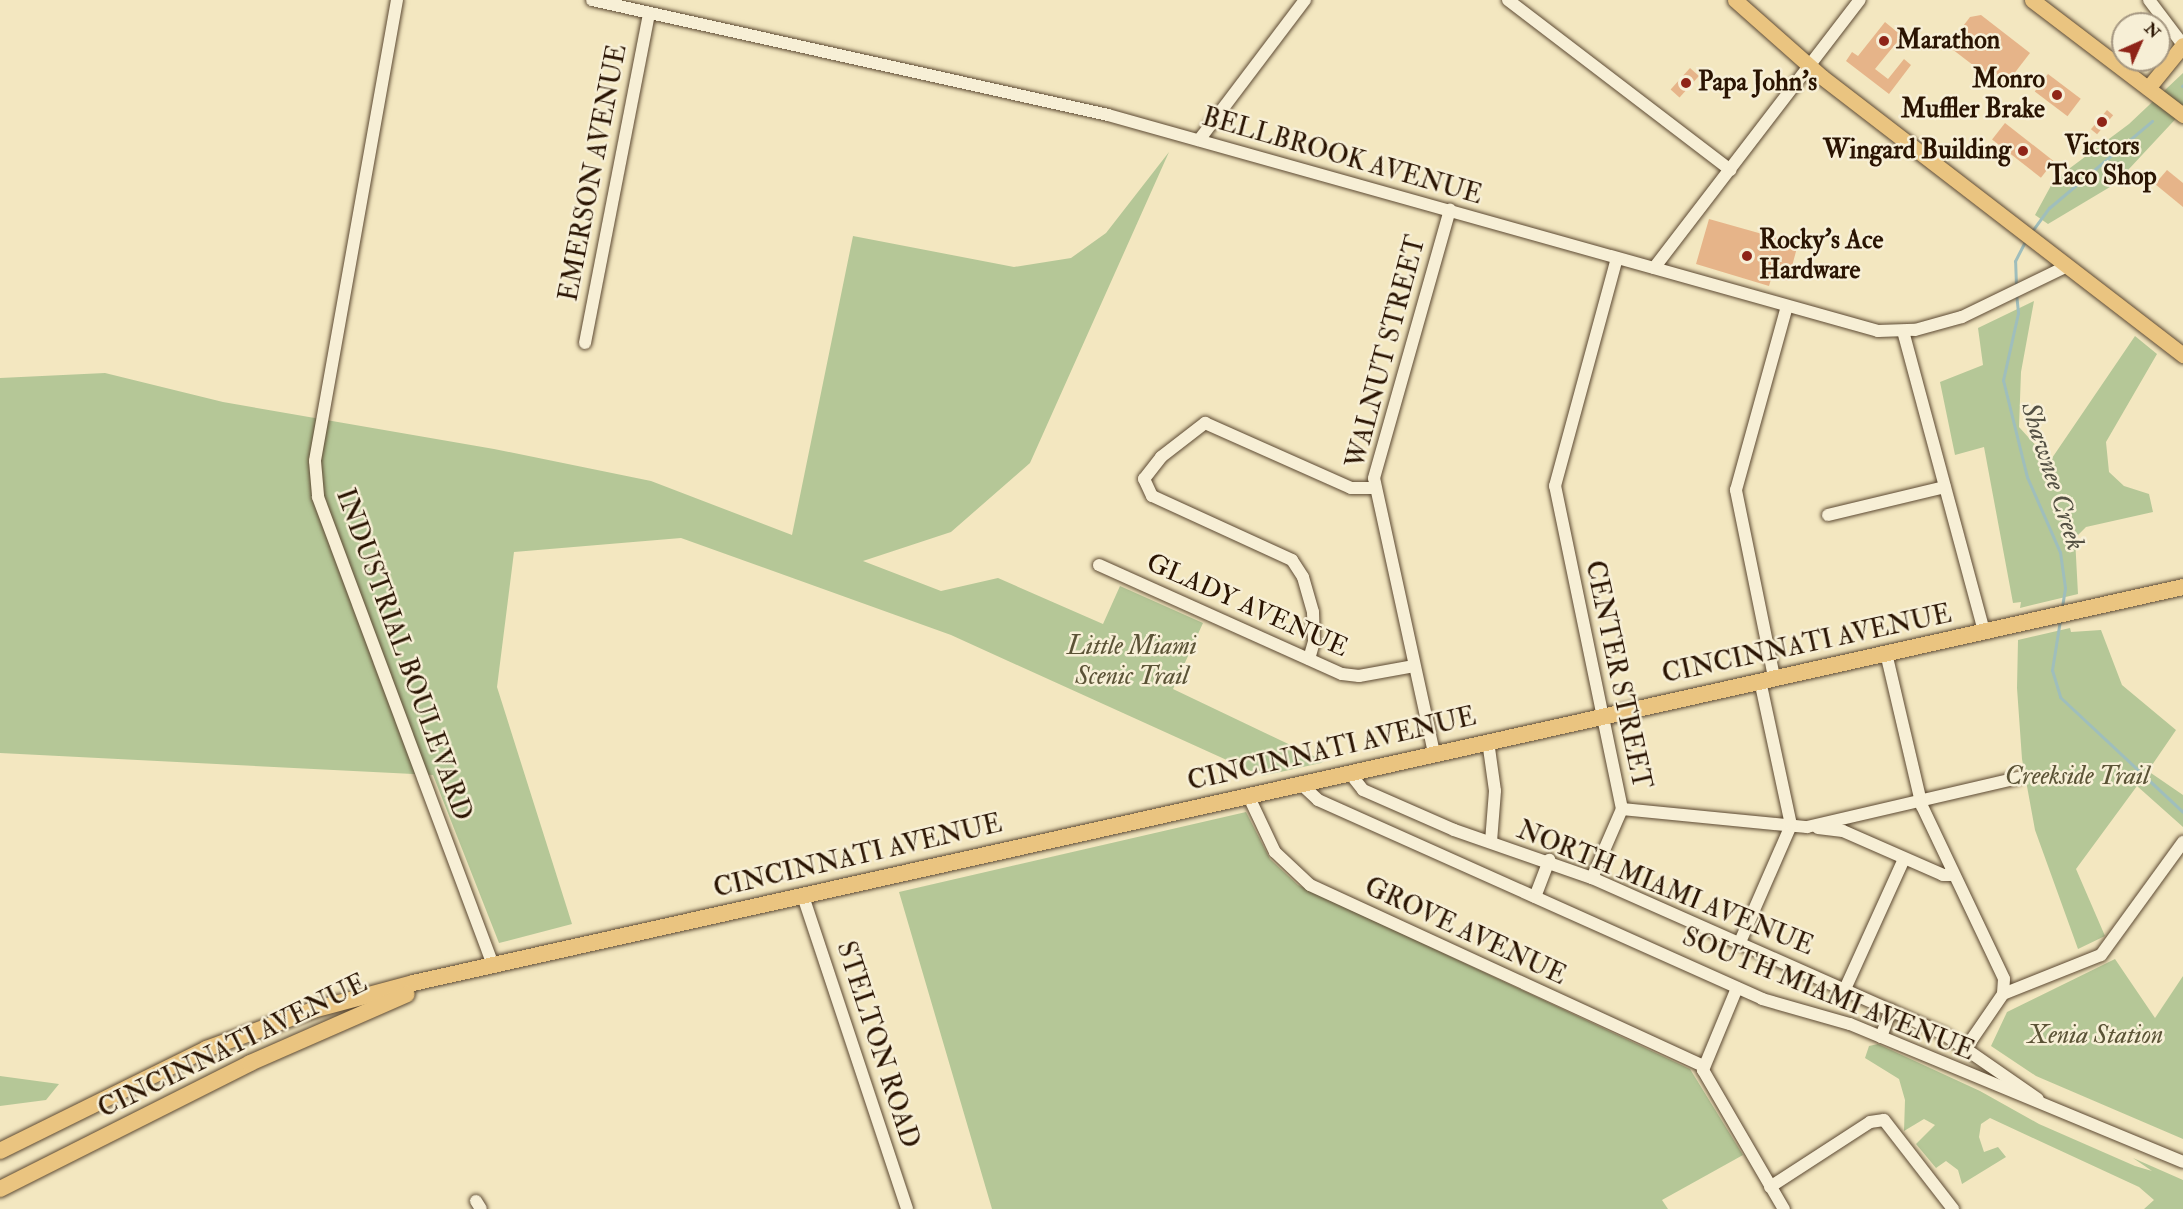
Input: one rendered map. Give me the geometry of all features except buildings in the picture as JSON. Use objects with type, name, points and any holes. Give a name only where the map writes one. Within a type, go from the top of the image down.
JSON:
[{"type":"highway","name":"CINCINNATI AVENUE","points":[[0,1151],[250,1031],[313,1010],[493,965],[2183,587]]},
{"type":"highway","name":"CINCINNATI AVENUE","points":[[0,1189],[316,1032],[493,965]]},
{"type":"main road","points":[[1735,0],[1808,66],[2183,355]]},
{"type":"main road","points":[[2032,0],[2183,115]]},
{"type":"main road","points":[[2148,88],[2183,45]]},
{"type":"street","name":"INDUSTRIAL BOULEVARD","points":[[397,0],[315,461],[318,497],[493,965]]},
{"type":"street","name":"BELLBROOK AVENUE","points":[[591,0],[1199,140],[1869,329],[1903,332],[1962,317],[2067,266]]},
{"type":"street","points":[[1199,140],[1305,0]]},
{"type":"street","points":[[1508,0],[1730,170]]},
{"type":"street","points":[[1654,268],[1860,0]]},
{"type":"street","points":[[2149,0],[2183,45]]},
{"type":"street","name":"EMERSON AVENUE","points":[[585,342],[649,13]]},
{"type":"street","name":"WALNUT STREET","points":[[1434,753],[1374,488],[1375,471],[1450,210]]},
{"type":"street","name":"CENTER STREET","points":[[1617,258],[1555,486],[1622,808],[1807,827],[2017,778]]},
{"type":"street","points":[[1740,942],[1791,825],[1736,490],[1787,306]]},
{"type":"street","points":[[1903,332],[1984,632]]},
{"type":"street","points":[[1309,659],[1314,641],[1313,612],[1304,577],[1292,560],[1152,496],[1144,478],[1161,457],[1205,423],[1351,488],[1374,488]]},
{"type":"street","points":[[1828,515],[1945,487]]},
{"type":"street","name":"GLADY AVENUE","points":[[1099,565],[1352,677],[1414,666]]},
{"type":"street","points":[[1886,653],[1921,801],[1953,875],[2004,979],[2003,994],[1966,1048]]},
{"type":"street","points":[[1488,741],[1495,776],[1491,842]]},
{"type":"street","name":"NORTH MIAMI AVENUE","points":[[1349,772],[1363,790],[1491,842],[1549,860],[1891,1010],[1966,1048],[2042,1101]]},
{"type":"street","name":"SOUTH MIAMI AVENUE","points":[[1300,783],[1318,800],[1737,987],[1881,1037],[2029,1101],[2042,1101],[2183,1162]]},
{"type":"street","name":"GROVE AVENUE","points":[[1248,795],[1275,852],[1310,885],[1703,1066]]},
{"type":"street","points":[[1592,878],[1622,808]]},
{"type":"street","points":[[1807,827],[1843,831],[1942,875],[1953,875]]},
{"type":"street","points":[[2003,994],[2101,955],[2183,842]]},
{"type":"street","points":[[1845,989],[1904,859]]},
{"type":"street","points":[[1534,897],[1549,860]]},
{"type":"street","name":"STELTON ROAD","points":[[803,896],[907,1209]]},
{"type":"street","points":[[1737,987],[1703,1066],[1784,1209]]},
{"type":"street","points":[[1881,1037],[1891,1010]]},
{"type":"street","points":[[1770,1187],[1869,1122],[1884,1120],[1953,1209]]},
{"type":"green space","points":[[2183,73],[2183,111],[2115,184],[2048,224],[2035,215],[2054,180],[2129,124]]},
{"type":"green space","name":"Little Miami Scenic Trail","points":[[1169,152],[1030,463],[951,532],[863,561],[941,591],[998,578],[1103,624],[1120,586],[1203,623],[1173,689],[1324,761],[1321,763],[1262,776],[951,635],[681,538],[514,552],[497,687],[572,924],[499,943],[433,775],[0,753],[0,378],[105,373],[223,402],[494,449],[651,481],[792,535],[853,236],[1014,267],[1071,258],[1106,233]]},
{"type":"green space","points":[[2034,301],[2021,372],[2019,427],[2050,461],[2135,336],[2157,354],[2106,442],[2109,472],[2124,486],[2149,494],[2153,512],[2086,527],[2075,538],[2078,594],[2020,608],[2021,602],[2013,603],[1984,447],[1955,455],[1940,382],[1983,365],[1978,328]]},
{"type":"green space","name":"Creekside Trail","points":[[2070,628],[2071,632],[2101,630],[2122,685],[2176,730],[2148,771],[2183,795],[2183,827],[2137,786],[2076,869],[2105,936],[2078,949],[2035,830],[2022,759],[2017,688],[2018,640]]},
{"type":"green space","points":[[1246,812],[1270,859],[1298,885],[1690,1069],[1743,1155],[1662,1200],[1668,1209],[992,1209],[899,892]]},
{"type":"green space","name":"Xenia Station","points":[[2115,959],[2155,1018],[2183,976],[2183,1139],[2036,1076],[1991,1046],[2007,1012]]},
{"type":"green space","points":[[1878,1044],[1980,1091],[2039,1124],[2135,1166],[2152,1171],[2133,1158],[2183,1180],[2183,1209],[2144,1209],[2154,1200],[2139,1187],[1990,1118],[1981,1124],[1979,1137],[1984,1152],[1998,1147],[2006,1157],[1962,1184],[1958,1170],[1946,1161],[1936,1168],[1916,1144],[1935,1125],[1924,1119],[1904,1131],[1905,1100],[1899,1079],[1865,1058],[1869,1046]]},
{"type":"green space","points":[[0,1076],[59,1084],[46,1100],[0,1106]]},
{"type":"waterway","name":"Shawnee Creek","points":[[2032,231],[2049,208],[2152,121]]},
{"type":"waterway","name":"Shawnee Creek","points":[[2016,286],[2015,261],[2026,239]]},
{"type":"waterway","name":"Shawnee Creek","points":[[2016,293],[2018,313],[2003,380],[2027,477],[2060,552],[2065,588],[2062,607]]},
{"type":"waterway","name":"Shawnee Creek","points":[[2060,620],[2052,670],[2060,697],[2183,812]]},
{"type":"place","name":"Marathon","points":[[1884,41]]},
{"type":"place","name":"Papa John's","points":[[1686,83]]},
{"type":"place","name":"Monro Muffler Brake","points":[[2057,95]]},
{"type":"place","name":"Victors Taco Shop","points":[[2102,122]]},
{"type":"place","name":"Wingard Building","points":[[2023,151]]},
{"type":"place","name":"Rocky's Ace Hardware","points":[[1747,256]]}]
